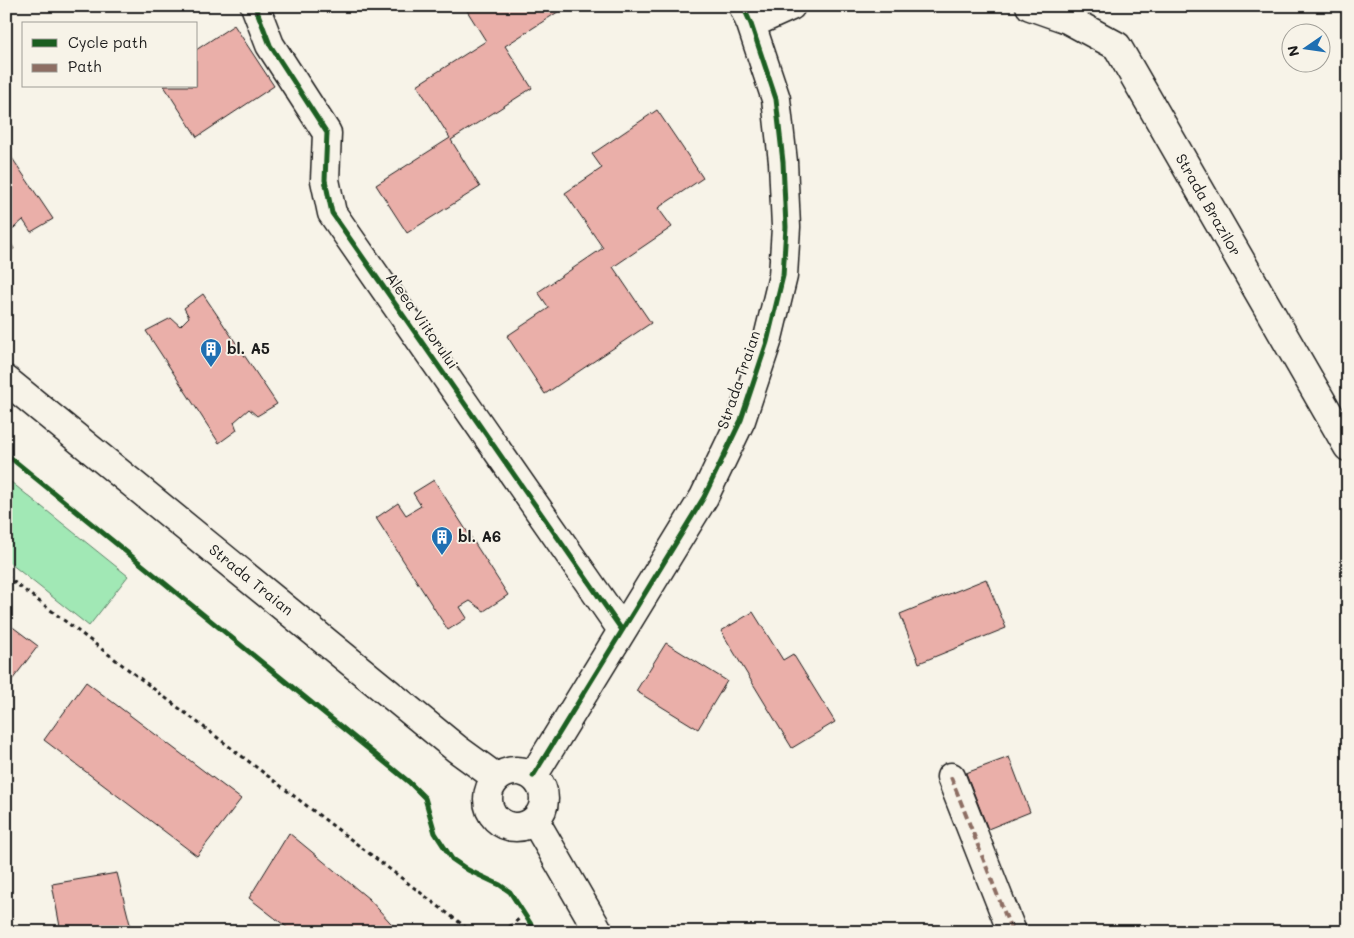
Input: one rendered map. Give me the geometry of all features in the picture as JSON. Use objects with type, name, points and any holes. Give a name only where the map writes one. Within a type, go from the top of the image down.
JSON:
[{"type":"street","name":"Aleea Viitorului","points":[[255,6],[270,46],[327,133],[325,180],[332,213],[622,630]]},
{"type":"street","points":[[747,15],[792,6]]},
{"type":"street","name":"Strada Brazilor","points":[[1030,6],[1067,19],[1117,46],[1348,447]]},
{"type":"street","name":"Strada Traian","points":[[532,776],[704,497],[741,420],[767,342],[783,276],[786,227],[783,162],[776,98],[747,15]]},
{"type":"street","name":"Strada Traian","points":[[6,380],[457,749],[497,778]]},
{"type":"street","points":[[520,771],[532,776],[541,785],[544,797],[542,810],[535,821],[524,827],[511,828],[499,823],[491,813],[487,801],[490,788],[497,778],[508,772],[520,771]]},
{"type":"street","points":[[951,777],[1012,932]]},
{"type":"street","points":[[535,821],[599,932]]},
{"type":"path","points":[[6,576],[472,932]]},
{"type":"path","points":[[503,932],[525,914]]},
{"type":"green space","points":[[6,478],[128,576],[89,626],[6,560]]},
{"type":"building","points":[[464,6],[567,6],[505,46],[532,88],[451,140],[480,187],[407,233],[376,185],[450,138],[417,85],[486,41]]},
{"type":"building","points":[[234,25],[274,86],[197,137],[165,88],[198,88],[198,49]]},
{"type":"building","points":[[657,110],[703,178],[658,208],[672,227],[613,267],[651,323],[545,394],[507,336],[549,308],[538,292],[603,248],[565,193],[602,168],[592,154]]},
{"type":"building","points":[[6,149],[53,219],[31,232],[23,220],[7,234],[14,249],[6,252]]},
{"type":"building","name":"bl. A5","points":[[203,294],[277,404],[257,416],[249,409],[234,422],[237,430],[219,443],[146,331],[171,318],[180,326],[189,317],[184,308]]},
{"type":"building","name":"bl. A6","points":[[434,480],[508,595],[484,611],[470,601],[460,607],[467,618],[448,630],[376,518],[398,503],[406,515],[421,506],[413,493]]},
{"type":"building","points":[[986,579],[1006,628],[919,663],[900,614]]},
{"type":"building","points":[[753,612],[783,660],[793,654],[835,722],[792,748],[721,631]]},
{"type":"building","points":[[6,622],[38,646],[6,688]]},
{"type":"building","points":[[666,643],[727,681],[698,729],[636,691]]},
{"type":"building","points":[[86,682],[241,799],[197,856],[44,740]]},
{"type":"building","points":[[1009,757],[1030,812],[988,829],[966,773]]},
{"type":"building","points":[[289,833],[369,899],[399,932],[293,932],[249,898]]},
{"type":"building","points":[[117,873],[132,932],[61,932],[52,884]]},
{"type":"marked path","points":[[951,777],[1012,932]]},
{"type":"cycle path","points":[[255,6],[270,45],[327,133],[325,180],[332,213],[622,630]]},
{"type":"cycle path","points":[[533,776],[704,497],[741,420],[767,342],[783,276],[786,227],[783,162],[776,99],[751,24],[743,6]]},
{"type":"cycle path","points":[[6,454],[409,782],[425,798],[435,833],[452,859],[468,870],[500,885],[510,892],[536,932]]},
{"type":"place","name":"bl. A5","points":[[211,368]]},
{"type":"place","name":"bl. A6","points":[[442,556]]}]
